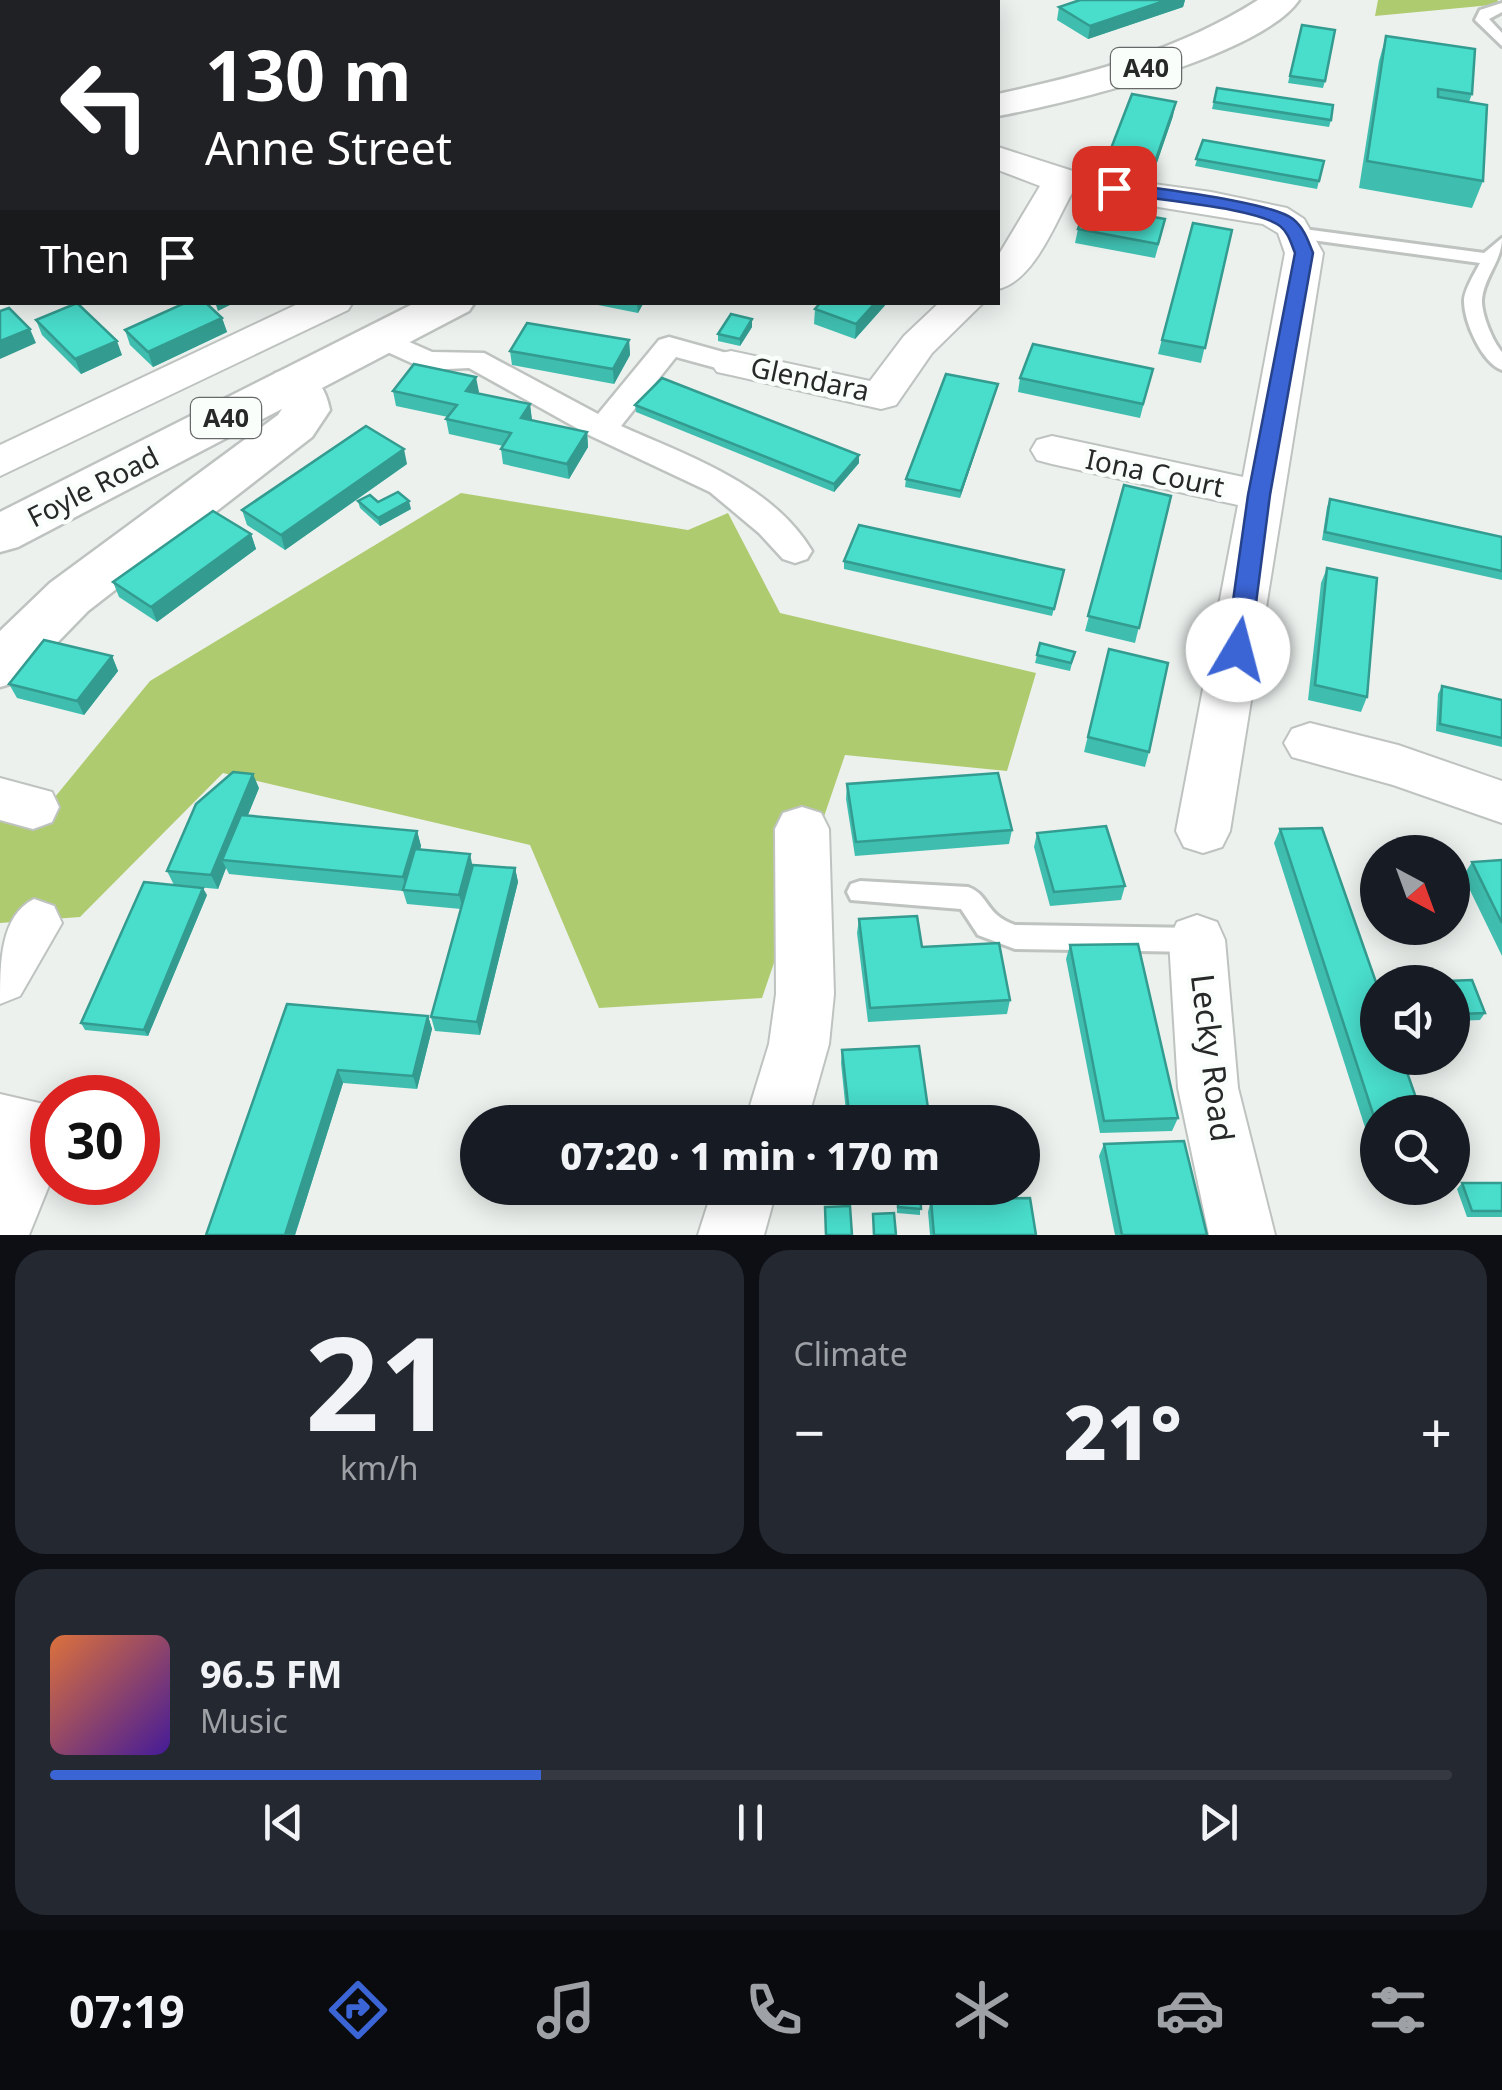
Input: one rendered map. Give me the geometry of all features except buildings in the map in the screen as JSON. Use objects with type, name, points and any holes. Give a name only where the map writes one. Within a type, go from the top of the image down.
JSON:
[{"type":"main road","name":"A40","points":[[1000,105],[1102,84],[1177,57],[1245,27],[1282,0]]},
{"type":"main road","name":"Foyle Road","points":[[1,532],[447,305]]},
{"type":"main road","points":[[0,666],[69,597],[296,426],[306,410],[303,392],[292,384]]},
{"type":"street","points":[[1000,158],[1015,168],[1062,179],[1218,203],[1284,220],[1296,233],[1304,253],[1259,495],[1233,689],[1202,831]]},
{"type":"street","points":[[1004,260],[1062,179]]},
{"type":"street","points":[[0,462],[328,305]]},
{"type":"street","name":"Glendara","points":[[732,362],[881,396],[904,356],[960,305]]},
{"type":"street","points":[[382,339],[427,361],[474,359],[602,429],[721,484],[771,524],[794,551]]},
{"type":"street","points":[[602,429],[670,346],[732,362]]},
{"type":"street","name":"Iona Court","points":[[1052,450],[1259,495]]},
{"type":"street","points":[[1310,743],[1398,766],[1502,802]]},
{"type":"street","points":[[781,1105],[799,1044],[805,994],[802,829]]},
{"type":"street","points":[[0,978],[34,923]]},
{"type":"street","name":"Lecky Road","points":[[1197,940],[1208,1088],[1242,1235]]},
{"type":"street","points":[[0,1124],[41,1131],[0,1226]]},
{"type":"street","points":[[731,1235],[740,1205]]},
{"type":"lane","points":[[1502,7],[1485,13],[1482,20],[1502,42]]},
{"type":"lane","points":[[1296,233],[1496,251],[1473,300],[1486,346],[1502,364]]},
{"type":"lane","points":[[860,892],[968,898],[987,927],[1015,937],[1197,940]]},
{"type":"green space","points":[[1378,0],[1497,0],[1502,4],[1375,16]]},
{"type":"green space","points":[[461,493],[688,530],[728,513],[780,613],[1036,673],[1007,771],[845,755],[762,998],[599,1008],[530,845],[223,773],[80,917],[0,923],[0,817],[50,803],[150,681]]},
{"type":"route","points":[[1114,188],[1218,203],[1284,220],[1296,233],[1304,253],[1259,495],[1238,650]]}]
